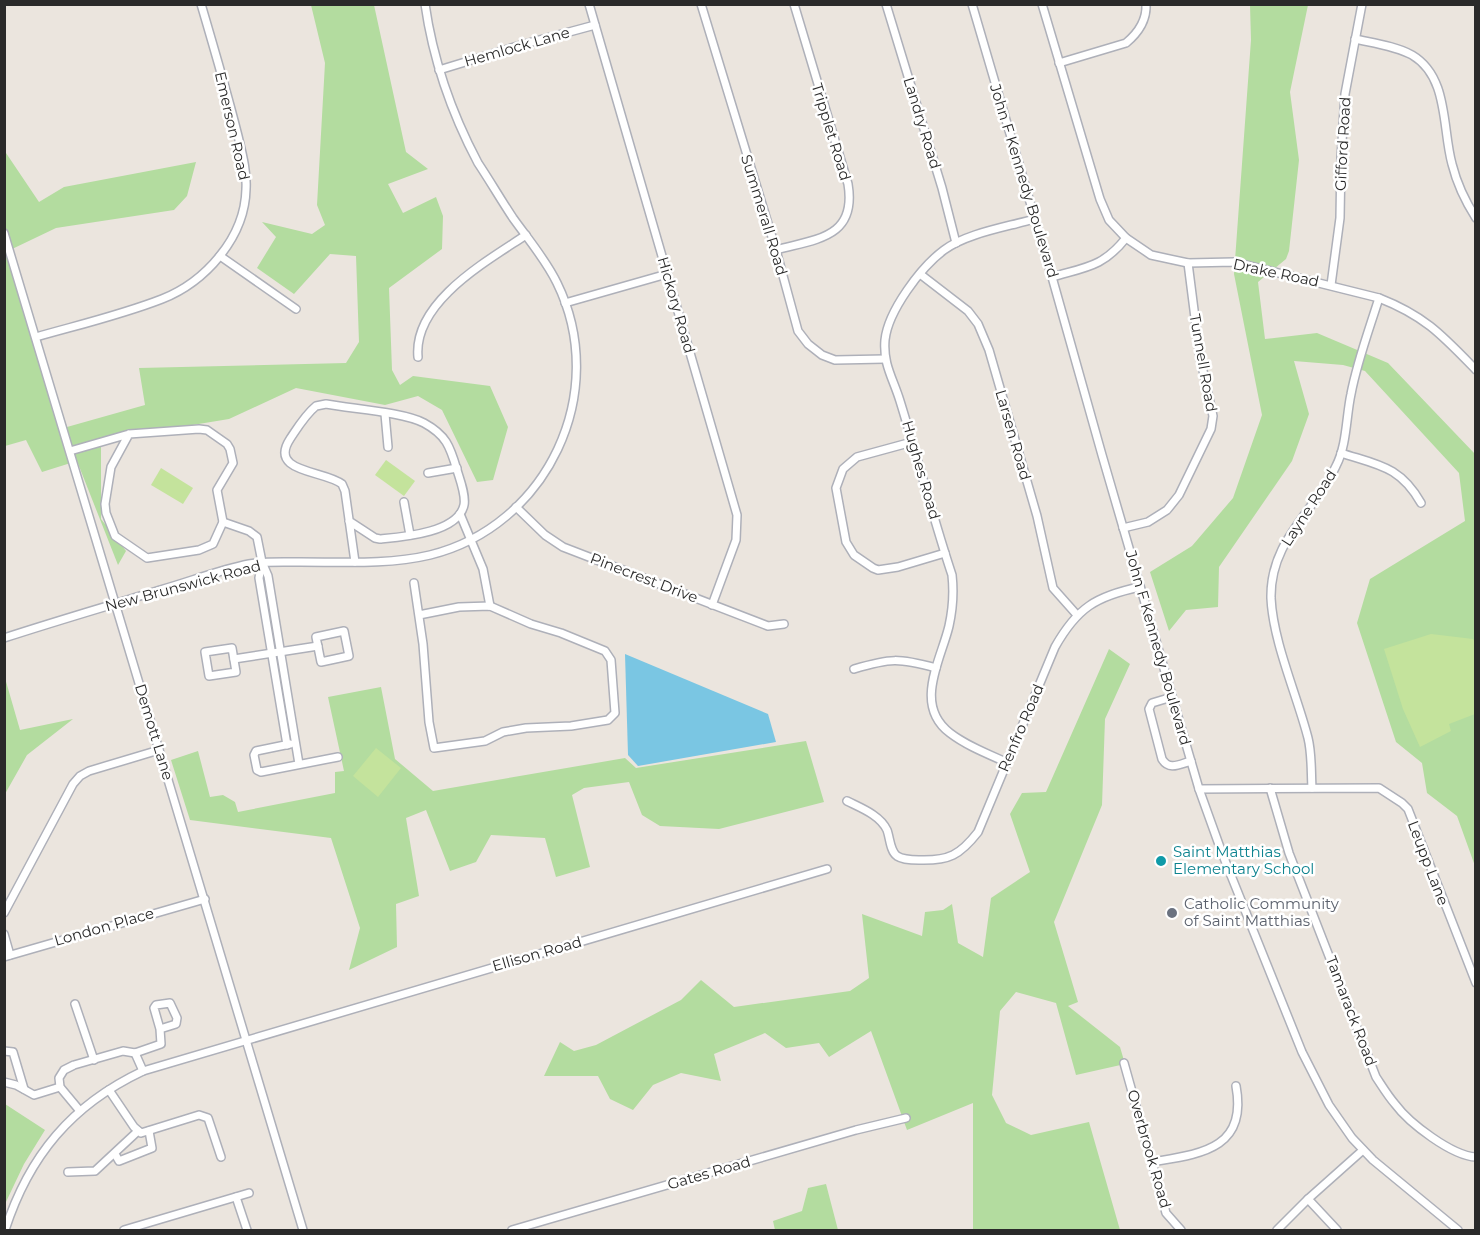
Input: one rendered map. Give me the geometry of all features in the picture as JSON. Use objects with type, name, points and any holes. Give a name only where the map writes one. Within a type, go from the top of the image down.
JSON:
[{"type":"street","name":"Emerson Road","points":[[36,337],[163,298],[197,280],[220,256],[230,241],[242,214],[246,182],[234,119],[201,4]]},
{"type":"street","name":"New Brunswick Road","points":[[4,638],[249,564],[417,558],[442,551],[471,540],[492,527],[531,491],[552,463],[562,444],[575,392],[577,360],[571,323],[558,284],[478,163],[468,144],[439,70],[425,4]]},
{"type":"street","name":"Hickory Road","points":[[589,4],[737,515],[736,540],[712,605]]},
{"type":"street","name":"Summerall Road","points":[[701,4],[776,250],[798,331],[808,344],[822,355],[835,360],[885,358]]},
{"type":"street","name":"Tripplet Road","points":[[776,250],[828,236],[840,225],[850,207],[848,184],[794,4]]},
{"type":"street","name":"Landry Road","points":[[886,4],[942,188],[956,243]]},
{"type":"street","name":"John F Kennedy Boulevard","points":[[972,4],[1053,277],[1199,789],[1222,853],[1310,1071],[1339,1121],[1363,1150],[1385,1171],[1458,1230]]},
{"type":"street","name":"Drake Road","points":[[1042,4],[1100,199],[1109,220],[1126,238],[1151,255],[1162,259],[1188,263],[1234,261],[1379,298],[1427,322],[1476,370]]},
{"type":"street","points":[[1059,63],[1126,43],[1146,18],[1146,4]]},
{"type":"street","name":"Gifford Road","points":[[1331,285],[1340,218],[1345,94],[1362,4]]},
{"type":"street","name":"Hemlock Lane","points":[[439,70],[595,25]]},
{"type":"street","points":[[1355,39],[1406,52],[1424,65],[1436,80],[1451,162],[1459,188],[1476,219]]},
{"type":"street","name":"Hughes Road","points":[[1008,763],[949,733],[940,723],[931,698],[932,679],[949,627],[954,593],[952,575],[885,358],[889,324],[907,292],[936,256],[956,243],[1034,219]]},
{"type":"street","name":"Demott Lane","points":[[4,233],[303,1230]]},
{"type":"street","points":[[418,357],[417,345],[423,327],[453,288],[472,271],[526,235]]},
{"type":"street","points":[[1053,277],[1106,259],[1126,238]]},
{"type":"street","points":[[220,256],[296,309]]},
{"type":"street","name":"Tunnell Road","points":[[1123,528],[1148,522],[1167,510],[1179,495],[1211,429],[1213,416],[1200,357],[1188,263]]},
{"type":"street","points":[[565,303],[667,274]]},
{"type":"street","name":"Larsen Road","points":[[920,274],[961,304],[978,324],[989,350],[1037,516],[1053,588],[1077,615]]},
{"type":"street","name":"Layne Road","points":[[1312,788],[1309,741],[1279,641],[1271,596],[1274,572],[1278,556],[1287,538],[1326,484],[1341,453],[1353,383],[1379,298]]},
{"type":"street","points":[[350,521],[377,539],[439,529],[460,514],[465,502],[457,468],[448,443],[440,433],[417,420],[326,404],[316,406],[302,421],[284,448],[285,456],[290,464],[342,484],[350,521],[355,562]]},
{"type":"street","points":[[385,414],[388,447]]},
{"type":"street","points":[[70,451],[129,434],[199,429],[207,430],[224,441],[230,449],[233,463],[217,490],[223,522],[216,541],[209,547],[151,558],[143,556],[115,536],[105,504],[111,467],[129,434]]},
{"type":"street","points":[[912,442],[857,457],[843,469],[836,488],[846,542],[854,555],[878,570],[945,554]]},
{"type":"street","points":[[1341,453],[1397,473],[1413,489],[1420,502]]},
{"type":"street","points":[[428,473],[457,468]]},
{"type":"street","points":[[404,502],[410,535]]},
{"type":"street","name":"Pinecrest Drive","points":[[516,507],[545,536],[563,547],[768,626],[784,624]]},
{"type":"street","points":[[460,514],[483,569],[490,606]]},
{"type":"street","points":[[223,522],[249,531],[257,537],[262,562],[268,576],[299,765]]},
{"type":"street","points":[[262,562],[259,578],[287,745]]},
{"type":"street","points":[[414,583],[429,722],[434,748],[485,741],[503,732],[526,728],[572,726],[612,718],[615,713],[611,660],[608,654],[572,637],[531,624],[490,606],[459,607],[419,615]]},
{"type":"street","name":"Renfro Road","points":[[847,801],[867,811],[884,825],[893,852],[904,859],[945,859],[956,854],[969,844],[978,832],[1055,647],[1066,627],[1077,615],[1100,599],[1140,587]]},
{"type":"street","points":[[344,631],[349,656],[321,662],[318,645],[316,637],[344,631]]},
{"type":"street","points":[[234,659],[318,645]]},
{"type":"street","points":[[232,648],[234,659],[236,672],[209,676],[205,652],[232,648]]},
{"type":"street","points":[[854,669],[884,660],[900,659],[936,668]]},
{"type":"street","points":[[1172,697],[1152,703],[1149,709],[1162,759],[1170,766],[1191,761]]},
{"type":"street","points":[[296,743],[256,750],[254,755],[257,770],[261,772],[338,757]]},
{"type":"street","points":[[4,913],[73,784],[80,776],[89,771],[159,750]]},
{"type":"street","name":"Tamarack Road","points":[[1270,788],[1289,853],[1376,1077],[1395,1105],[1412,1122],[1450,1147],[1476,1157]]},
{"type":"street","name":"Leupp Lane","points":[[1199,789],[1378,788],[1395,798],[1407,809],[1476,983]]},
{"type":"street","name":"Ellison Road","points":[[5,1230],[21,1188],[35,1164],[64,1126],[109,1090],[143,1071],[827,869]]},
{"type":"street","name":"London Place","points":[[7,956],[205,899]]},
{"type":"street","points":[[4,934],[7,956]]},
{"type":"street","points":[[75,1004],[94,1060]]},
{"type":"street","points":[[80,1111],[60,1088],[59,1078],[64,1070],[123,1051],[135,1053],[161,1044],[160,1029]]},
{"type":"street","points":[[4,1051],[13,1052],[24,1089]]},
{"type":"street","points":[[135,1053],[143,1071]]},
{"type":"street","name":"Overbrook Road","points":[[1124,1064],[1167,1213],[1170,1220],[1181,1230]]},
{"type":"street","points":[[4,1082],[34,1095],[60,1088]]},
{"type":"street","points":[[1152,1162],[1202,1154],[1225,1140],[1236,1119],[1238,1098],[1236,1086]]},
{"type":"street","points":[[109,1090],[141,1133],[202,1115],[210,1122],[221,1157]]},
{"type":"street","name":"Gates Road","points":[[512,1230],[856,1130],[906,1118]]},
{"type":"street","points":[[68,1172],[95,1171],[138,1131]]},
{"type":"street","points":[[115,1154],[119,1161],[152,1148],[148,1131]]},
{"type":"street","points":[[1277,1230],[1363,1150]]},
{"type":"street","points":[[124,1230],[249,1193]]},
{"type":"street","points":[[236,1197],[247,1230]]},
{"type":"street","points":[[1308,1199],[1337,1230]]},
{"type":"green space","points":[[311,5],[374,5],[406,152],[428,169],[388,184],[403,213],[436,197],[443,216],[442,249],[389,288],[392,370],[400,385],[413,376],[490,386],[508,427],[493,480],[477,482],[442,410],[418,396],[385,405],[296,388],[229,419],[101,440],[101,519],[126,551],[118,565],[77,461],[42,472],[26,440],[5,446],[4,150],[39,202],[64,187],[196,162],[187,196],[174,210],[56,228],[10,250],[67,427],[145,405],[139,368],[346,363],[359,342],[356,256],[330,254],[294,294],[257,268],[276,237],[262,222],[312,234],[325,225],[317,205],[325,63]]},
{"type":"green space","points":[[1250,5],[1308,5],[1290,92],[1299,160],[1289,251],[1286,259],[1258,282],[1265,339],[1317,333],[1388,363],[1475,454],[1475,866],[1457,816],[1427,793],[1422,763],[1396,742],[1357,623],[1370,579],[1465,521],[1459,473],[1365,371],[1343,365],[1294,361],[1309,414],[1292,461],[1219,567],[1218,607],[1186,610],[1169,631],[1150,572],[1192,546],[1233,498],[1262,415],[1234,274],[1251,40]]},
{"type":"green space","points":[[386,460],[415,481],[404,496],[375,475]]},
{"type":"green space","points":[[161,468],[193,488],[183,504],[151,485]]},
{"type":"green space","points":[[1431,634],[1473,639],[1475,642],[1475,714],[1449,724],[1451,731],[1420,747],[1403,709],[1384,649]]},
{"type":"green space","points":[[1109,649],[1130,664],[1105,719],[1102,805],[1054,922],[1078,1002],[1068,1006],[1120,1047],[1125,1064],[1076,1075],[1056,1003],[1016,992],[1000,1011],[992,1095],[1006,1123],[1031,1135],[1089,1122],[1120,1230],[973,1230],[973,1103],[907,1130],[871,1031],[829,1057],[819,1043],[786,1048],[765,1033],[714,1054],[721,1081],[681,1073],[653,1085],[633,1110],[610,1099],[598,1076],[544,1076],[560,1042],[574,1051],[596,1045],[681,1000],[701,980],[734,1007],[850,991],[869,978],[862,914],[922,936],[925,912],[943,910],[952,904],[958,943],[983,957],[991,898],[1030,872],[1010,814],[1022,793],[1046,792]]},
{"type":"green space","points":[[5,678],[20,730],[73,719],[27,755],[5,794]]},
{"type":"green space","points":[[381,687],[395,759],[433,791],[625,758],[636,768],[806,741],[824,802],[719,829],[660,826],[642,815],[629,782],[584,788],[572,795],[590,867],[556,877],[545,838],[491,835],[476,862],[450,871],[426,810],[406,818],[419,896],[396,904],[397,947],[349,970],[360,928],[331,838],[190,820],[171,760],[198,751],[210,797],[223,795],[235,802],[238,812],[335,793],[335,772],[344,771],[328,697]]},
{"type":"green space","points":[[376,748],[401,768],[378,797],[353,776]]},
{"type":"green space","points":[[5,1104],[45,1130],[24,1164],[5,1204]]},
{"type":"green space","points":[[826,1184],[838,1230],[775,1230],[773,1221],[802,1211],[808,1188]]},
{"type":"water","points":[[625,654],[768,714],[776,742],[638,766],[628,755]]},
{"type":"place","name":"Saint Matthias Elementary School","points":[[1161,861]]},
{"type":"place","name":"Catholic Community of Saint Matthias","points":[[1172,913]]}]
